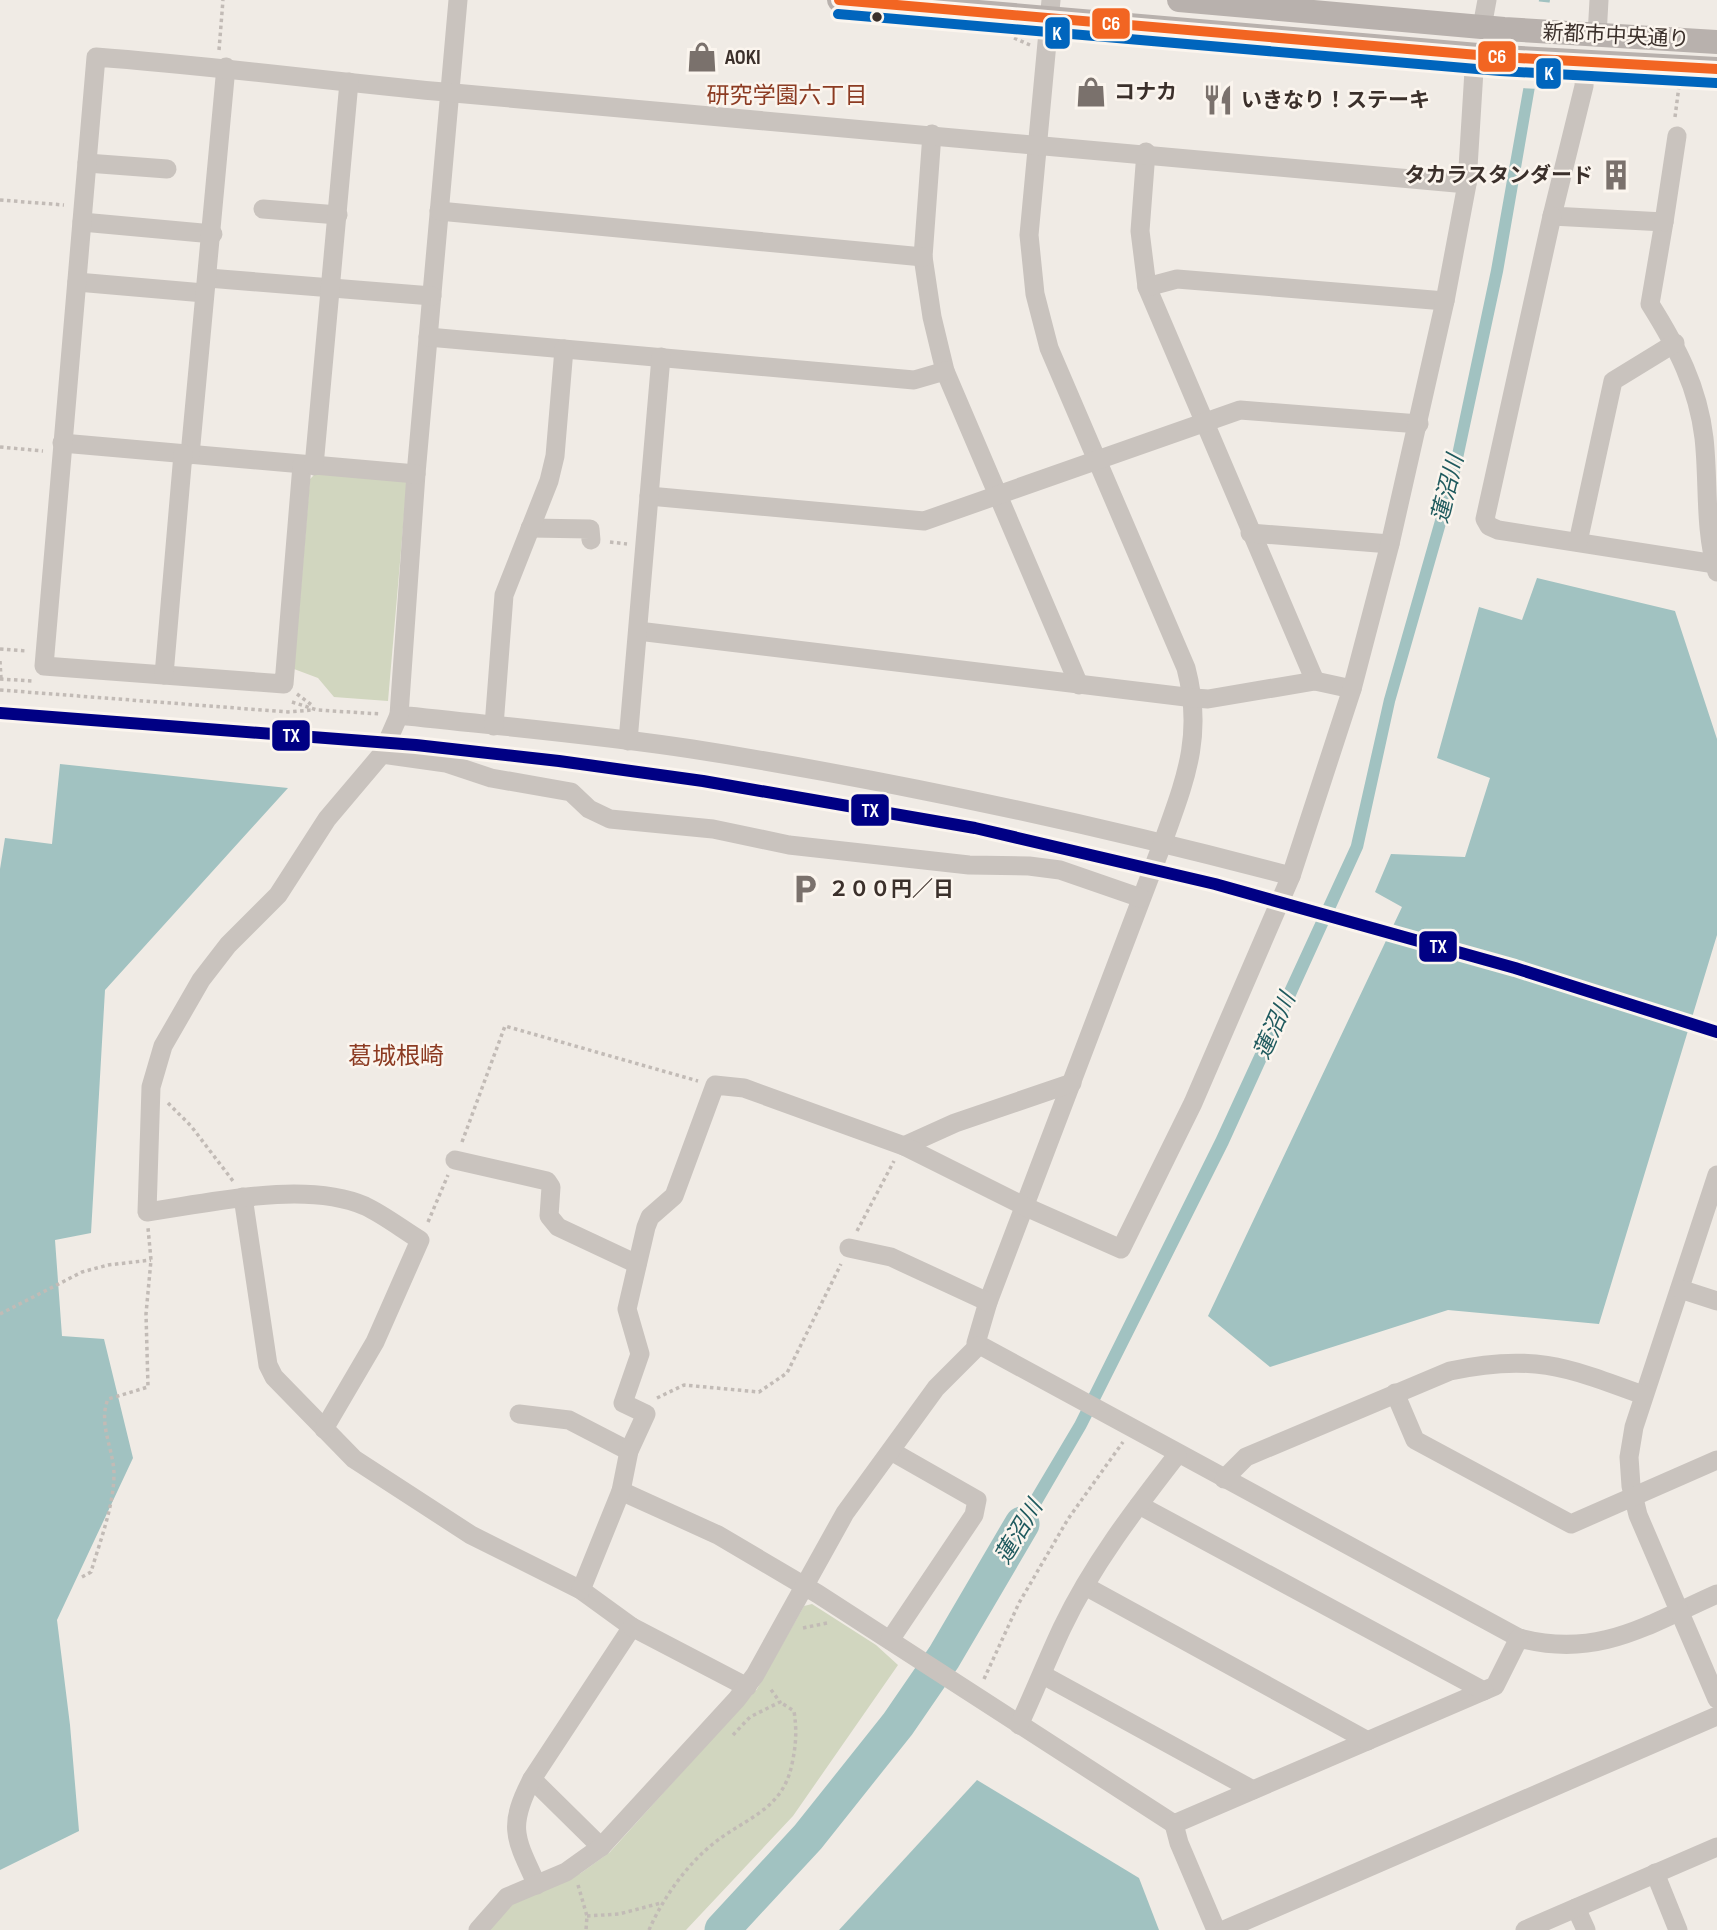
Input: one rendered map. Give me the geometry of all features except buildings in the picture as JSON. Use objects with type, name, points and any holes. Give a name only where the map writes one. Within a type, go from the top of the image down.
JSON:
[{"type":"main road","name":"新都市中央通り","points":[[839,0],[1050,9],[1501,57],[1717,69]]},
{"type":"main road","name":"新都市中央通り","points":[[1180,0],[1493,28],[1717,42]]},
{"type":"street","points":[[324,1429],[374,1342],[420,1240],[364,1206],[303,1193],[243,1197],[147,1212],[151,1087],[163,1046],[201,980],[228,945],[278,895],[321,827],[382,754],[399,715],[415,474],[458,0]]},
{"type":"street","points":[[1487,0],[1493,28]]},
{"type":"street","points":[[1597,36],[1599,0]]},
{"type":"street","points":[[978,1346],[976,1334],[1189,769],[1194,735],[1194,698],[1186,668],[1049,348],[1035,293],[1029,235],[1050,9]]},
{"type":"street","points":[[581,1590],[621,1491],[629,1451],[646,1414],[632,1410],[623,1403],[640,1354],[627,1309],[637,1264],[650,1217],[674,1196],[715,1086],[744,1088],[904,1146],[1026,1207],[1121,1249],[1193,1102],[1291,876],[1352,689],[1419,424],[1445,301],[1467,184],[1475,54]]},
{"type":"street","points":[[349,82],[331,288],[308,465],[287,693],[164,675],[44,666],[96,57],[222,67],[450,92],[1039,145],[1146,152],[1467,184]]},
{"type":"street","points":[[1574,62],[1584,86],[1552,216],[1485,519],[1489,526],[1499,530],[1716,568],[1708,533],[1704,439],[1695,390],[1675,343],[1650,304],[1677,136]]},
{"type":"street","points":[[164,675],[213,234],[222,67]]},
{"type":"street","points":[[932,134],[923,257],[932,317],[945,371],[1079,685]]},
{"type":"street","points":[[1146,152],[1140,232],[1147,287],[1314,681]]},
{"type":"street","points":[[87,163],[167,169]]},
{"type":"street","points":[[263,209],[338,215]]},
{"type":"street","points":[[439,211],[923,257]]},
{"type":"street","points":[[83,214],[213,234]]},
{"type":"street","points":[[1552,216],[1664,222]]},
{"type":"street","points":[[1147,287],[1177,279],[1445,301]]},
{"type":"street","points":[[77,282],[331,288],[432,296]]},
{"type":"street","points":[[428,337],[914,380],[945,371]]},
{"type":"street","points":[[1578,542],[1613,380],[1675,343]]},
{"type":"street","points":[[494,726],[504,595],[549,481],[555,456],[564,349]]},
{"type":"street","points":[[628,741],[661,357]]},
{"type":"street","points":[[649,496],[924,521],[1240,410],[1419,424]]},
{"type":"street","points":[[62,448],[187,455],[415,474]]},
{"type":"street","points":[[530,528],[590,529],[591,540]]},
{"type":"street","points":[[1250,533],[1390,544]]},
{"type":"street","points":[[638,631],[1194,698],[1208,699],[1314,681],[1352,689]]},
{"type":"street","points":[[399,715],[628,741],[966,797],[1163,842],[1291,876]]},
{"type":"street","points":[[382,754],[446,763],[491,778],[571,792],[589,809],[610,819],[713,829],[789,845],[969,865],[1029,866],[1060,870],[1141,898]]},
{"type":"street","points":[[904,1146],[966,1119],[1072,1083]]},
{"type":"street","points":[[455,1160],[547,1181],[551,1187],[549,1216],[558,1227],[637,1264]]},
{"type":"street","points":[[1717,1175],[1643,1395],[1629,1457],[1633,1496],[1717,1699]]},
{"type":"street","points":[[243,1197],[268,1365],[274,1377],[354,1459],[471,1535],[581,1590],[632,1627],[747,1687]]},
{"type":"street","points":[[849,1248],[891,1257],[988,1302]]},
{"type":"street","points":[[1680,1289],[1717,1301]]},
{"type":"street","points":[[978,1346],[1519,1638],[1546,1645],[1576,1647],[1604,1643],[1717,1594]]},
{"type":"street","points":[[478,1930],[507,1897],[566,1872],[601,1847],[747,1687],[845,1513],[936,1388],[978,1346]]},
{"type":"street","points":[[1224,1479],[1246,1457],[1450,1371],[1514,1360],[1547,1364],[1643,1395]]},
{"type":"street","points":[[1395,1393],[1415,1440],[1571,1524],[1717,1460]]},
{"type":"street","points":[[519,1414],[569,1420],[629,1451]]},
{"type":"street","points":[[891,1451],[977,1500],[974,1515],[898,1645]]},
{"type":"street","points":[[1019,1725],[1062,1627],[1085,1586],[1139,1505],[1177,1455]]},
{"type":"street","points":[[621,1491],[718,1535],[804,1586],[1174,1824],[1178,1843],[1216,1930]]},
{"type":"street","points":[[1139,1505],[1484,1691]]},
{"type":"street","points":[[1085,1586],[1368,1741]]},
{"type":"street","points":[[537,1885],[516,1834],[517,1807],[532,1779],[632,1627]]},
{"type":"street","points":[[1174,1824],[1494,1686],[1519,1638]]},
{"type":"street","points":[[1043,1675],[1253,1790]]},
{"type":"street","points":[[1224,1930],[1717,1716]]},
{"type":"street","points":[[532,1779],[601,1847]]},
{"type":"street","points":[[1525,1930],[1717,1847]]},
{"type":"street","points":[[1656,1873],[1678,1930]]},
{"type":"street","points":[[1576,1908],[1586,1930]]},
{"type":"path","points":[[222,67],[223,0]]},
{"type":"path","points":[[1677,136],[1674,125],[1679,84]]},
{"type":"path","points":[[0,200],[83,214]]},
{"type":"path","points":[[0,447],[62,448]]},
{"type":"path","points":[[591,540],[645,545]]},
{"type":"path","points":[[0,649],[45,653]]},
{"type":"path","points":[[0,661],[1,679]]},
{"type":"path","points":[[0,690],[288,712],[317,710],[399,715]]},
{"type":"path","points":[[287,693],[317,710]]},
{"type":"path","points":[[287,693],[317,710]]},
{"type":"path","points":[[420,1240],[455,1160],[505,1026],[715,1086]]},
{"type":"path","points":[[151,1087],[191,1126],[243,1197]]},
{"type":"path","points":[[646,1414],[656,1398],[684,1385],[759,1392],[787,1373],[869,1204],[904,1146]]},
{"type":"path","points":[[82,1577],[91,1572],[106,1523],[114,1473],[103,1413],[108,1399],[148,1387],[146,1314],[151,1260],[147,1212]]},
{"type":"path","points":[[0,1314],[82,1272],[108,1265],[151,1260]]},
{"type":"path","points":[[974,1696],[1026,1591],[1068,1519],[1130,1429]]},
{"type":"path","points":[[649,1930],[661,1903],[708,1848],[774,1802],[788,1784],[798,1736],[794,1711],[780,1702]]},
{"type":"path","points":[[578,1884],[587,1916],[586,1930]]},
{"type":"path","points":[[587,1916],[619,1914],[661,1903]]},
{"type":"green space","points":[[316,473],[407,481],[388,701],[334,697],[318,678],[294,669],[310,479]]},
{"type":"green space","points":[[812,1604],[876,1645],[898,1665],[793,1816],[686,1930],[489,1930],[514,1903],[581,1873],[610,1852],[757,1689],[804,1606]]},
{"type":"water","points":[[1539,0],[1550,0],[1503,272],[1458,482],[1395,702],[1363,848],[1228,1145],[1086,1428],[1005,1567],[993,1560],[1075,1422],[1216,1138],[1351,845],[1384,699],[1447,478],[1491,270]]},
{"type":"water","points":[[1537,578],[1675,611],[1717,739],[1717,935],[1599,1324],[1448,1310],[1270,1367],[1208,1316],[1402,907],[1375,892],[1391,854],[1465,857],[1490,778],[1437,758],[1479,607],[1522,620]]},
{"type":"water","points":[[60,764],[288,788],[105,990],[91,1233],[55,1240],[62,1336],[104,1339],[133,1458],[57,1620],[79,1831],[0,1870],[0,869],[5,838],[52,844]]},
{"type":"water","points":[[977,1780],[1139,1878],[1159,1930],[839,1930]]},
{"type":"pier","points":[[1535,1],[1553,3],[1540,89],[1521,88]]},
{"type":"waterway","name":"蓮沼川","points":[[722,1930],[808,1837],[898,1724],[944,1657],[1022,1524]]},
{"type":"transit line","name":"C6","points":[[839,0],[1501,57],[1717,69]]},
{"type":"transit line","name":"K","points":[[838,14],[1500,71],[1716,83]]},
{"type":"transit line","name":"TX","points":[[0,713],[416,745],[559,761],[703,781],[975,828],[1215,884],[1515,968],[1717,1032]]},
{"type":"place","name":"AOKI","points":[[702,57]]},
{"type":"place","name":"コナカ","points":[[1091,92]]},
{"type":"place","name":"いきなり！ステーキ","points":[[1218,100]]},
{"type":"place","name":"タカラスタンダード","points":[[1616,175]]},
{"type":"place","name":"２００円／日","points":[[805,889]]},
{"type":"district","name":"研究学園六丁目","points":[[787,96]]},
{"type":"district","name":"葛城根崎","points":[[396,1056]]}]
